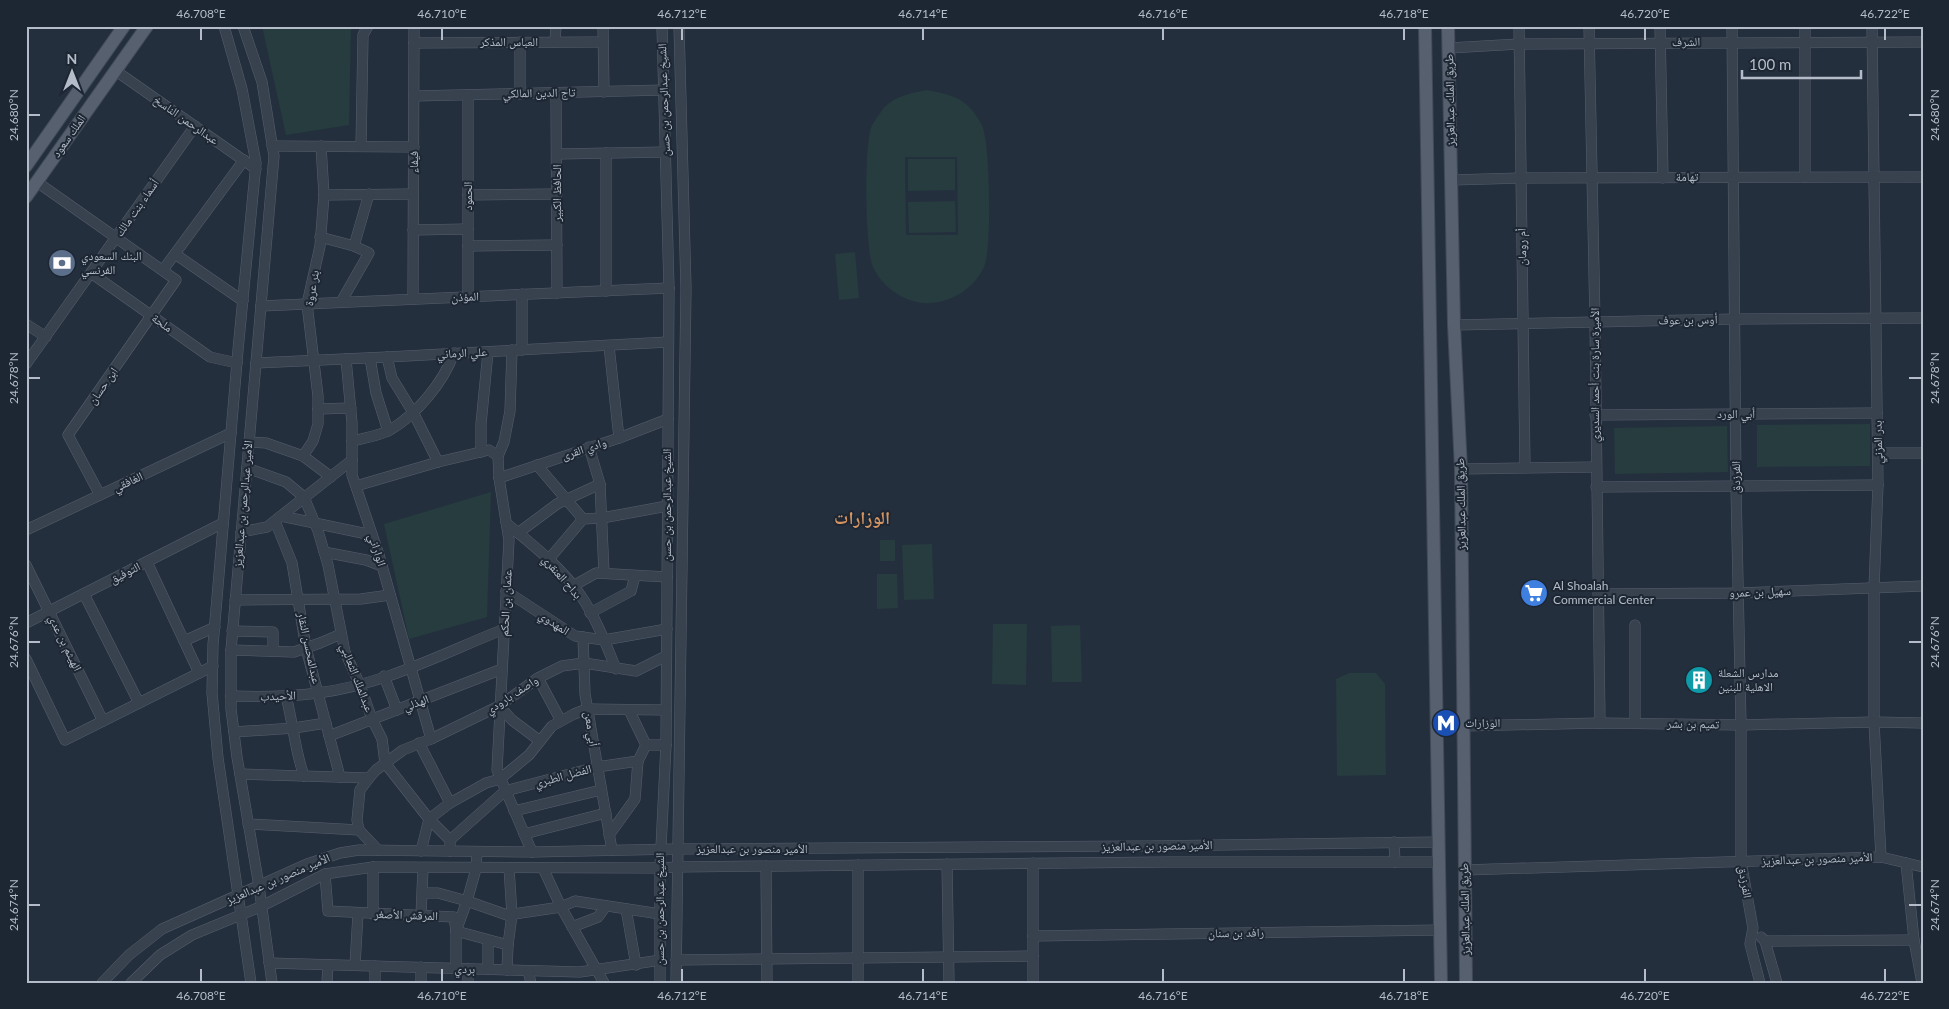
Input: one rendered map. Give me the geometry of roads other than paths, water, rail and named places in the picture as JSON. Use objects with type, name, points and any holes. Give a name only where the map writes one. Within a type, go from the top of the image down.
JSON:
[{"type":"main road","name":"الملك سعود","points":[[28,159],[124,26]]},
{"type":"main road","name":"الملك سعود","points":[[26,197],[147,26]]},
{"type":"main road","name":"طريق الملك عبدالعزيز","points":[[1425,26],[1441,983]]},
{"type":"main road","name":"طريق الملك عبدالعزيز","points":[[1448,26],[1454,325],[1461,469],[1466,983]]},
{"type":"street","name":"الأمير عبدالرحمن بن عبدالعزيز","points":[[224,26],[242,89],[256,169],[214,627],[212,693],[218,758],[252,983]]},
{"type":"street","name":"الأمير عبدالرحمن بن عبدالعزيز","points":[[243,26],[262,82],[274,156],[230,650],[230,696],[272,983]]},
{"type":"street","points":[[361,146],[363,35],[368,26]]},
{"type":"street","name":"فيفاء","points":[[413,299],[414,26]]},
{"type":"street","points":[[555,42],[556,26]]},
{"type":"street","points":[[603,26],[604,92]]},
{"type":"street","name":"الشيخ عبدالرحمن بن حسن","points":[[660,983],[660,850],[666,745],[669,288],[662,26]]},
{"type":"street","name":"الشيخ عبدالرحمن بن حسن","points":[[676,983],[686,289],[679,26]]},
{"type":"street","name":"أم رومان","points":[[1519,26],[1525,467]]},
{"type":"street","name":"الأميرة سارة بنت أحمد السديري","points":[[1589,26],[1600,723]]},
{"type":"street","points":[[1660,26],[1663,178]]},
{"type":"street","name":"الفرزدق","points":[[1732,26],[1741,862],[1753,928],[1750,944],[1760,983]]},
{"type":"street","points":[[1804,26],[1805,177]]},
{"type":"street","name":"بدر المزني","points":[[1872,26],[1878,413],[1878,485],[1874,588],[1874,722],[1882,858]]},
{"type":"street","points":[[520,42],[520,94]]},
{"type":"street","name":"العباس المذكر","points":[[414,43],[604,42]]},
{"type":"street","name":"الشرف","points":[[1449,48],[1520,44],[1923,42]]},
{"type":"street","name":"عبدالرحمن الناسخ","points":[[116,71],[256,169]]},
{"type":"street","name":"تاج الدين المالكي","points":[[414,96],[664,90]]},
{"type":"street","name":"الحافظ الكبير","points":[[556,93],[557,293]]},
{"type":"street","name":"الحمود","points":[[468,95],[468,296]]},
{"type":"street","name":"أسماء بنت مالك","points":[[26,364],[195,126]]},
{"type":"street","points":[[272,146],[414,147]]},
{"type":"street","name":"بئر عروة","points":[[303,456],[313,441],[318,424],[307,304],[320,237],[324,195],[321,146]]},
{"type":"street","points":[[556,154],[666,152]]},
{"type":"street","points":[[606,153],[606,291]]},
{"type":"street","points":[[37,182],[163,270],[244,160]]},
{"type":"street","name":"تهامة","points":[[1452,180],[1521,178],[1923,177]]},
{"type":"street","points":[[354,246],[369,194]]},
{"type":"street","points":[[324,195],[413,194]]},
{"type":"street","points":[[468,195],[557,194]]},
{"type":"street","points":[[667,204],[684,203]]},
{"type":"street","points":[[413,230],[468,229]]},
{"type":"street","points":[[320,237],[354,246],[369,253],[341,302]]},
{"type":"street","points":[[249,240],[266,242]]},
{"type":"street","points":[[468,246],[557,245]]},
{"type":"street","points":[[175,254],[243,301]]},
{"type":"street","name":"ابن حسان","points":[[100,495],[68,435],[176,280],[163,270]]},
{"type":"street","name":"ملحة","points":[[91,273],[210,357],[237,364]]},
{"type":"street","name":"المؤذن","points":[[261,306],[669,288]]},
{"type":"street","name":"عثمان بن الحكم","points":[[522,294],[510,411],[504,442],[498,456],[499,478],[509,540],[497,770],[532,852]]},
{"type":"street","name":"أوس بن عوف","points":[[1454,325],[1735,319],[1923,318]]},
{"type":"street","points":[[26,324],[46,337]]},
{"type":"street","name":"علي الرماني","points":[[256,363],[668,342]]},
{"type":"street","points":[[609,346],[619,438]]},
{"type":"street","points":[[481,452],[480,424],[488,352]]},
{"type":"street","points":[[352,441],[388,431],[414,414],[448,370],[454,353]]},
{"type":"street","points":[[387,357],[392,378],[414,414],[438,462]]},
{"type":"street","points":[[370,358],[376,393],[388,431]]},
{"type":"street","name":"الواراني","points":[[346,359],[351,408],[352,475],[382,566],[431,739]]},
{"type":"street","points":[[318,408],[351,408]]},
{"type":"street","name":"أبي الورد","points":[[1595,415],[1878,413]]},
{"type":"street","name":"وادي القرى","points":[[499,478],[619,438],[668,419]]},
{"type":"street","name":"الغافقي","points":[[26,530],[231,433]]},
{"type":"street","points":[[249,442],[266,443],[303,456],[331,477]]},
{"type":"street","points":[[589,447],[600,484],[604,573]]},
{"type":"street","points":[[356,486],[438,462],[489,450],[498,456]]},
{"type":"street","points":[[1878,453],[1923,453]]},
{"type":"street","points":[[241,532],[267,527],[352,460]]},
{"type":"street","points":[[537,465],[583,519]]},
{"type":"street","points":[[1461,469],[1596,467]]},
{"type":"street","name":"عبدالملك الثعالبي","points":[[246,468],[286,482],[304,497],[324,552],[344,652],[382,739],[385,763]]},
{"type":"street","points":[[518,533],[557,504],[600,484]]},
{"type":"street","points":[[1596,487],[1878,485]]},
{"type":"street","points":[[549,559],[583,519],[602,518],[668,506]]},
{"type":"street","points":[[278,518],[315,523],[372,535]]},
{"type":"street","name":"عبدالمحسن النقار","points":[[278,518],[292,563],[306,648],[340,777]]},
{"type":"street","name":"التوفيق","points":[[26,624],[223,523]]},
{"type":"street","name":"بداح العنقري","points":[[506,523],[549,559],[581,595],[604,640],[616,669]]},
{"type":"street","points":[[324,552],[366,560],[382,566]]},
{"type":"street","points":[[147,562],[199,672]]},
{"type":"street","name":"الهيثم بن عدي","points":[[26,566],[104,721]]},
{"type":"street","points":[[572,586],[596,573],[667,577]]},
{"type":"street","points":[[590,613],[631,591],[635,576]]},
{"type":"street","name":"سهيل بن عمرو","points":[[1598,594],[1738,593],[1923,586]]},
{"type":"street","name":"المهدوي","points":[[506,591],[575,636],[604,640],[667,630]]},
{"type":"street","points":[[84,594],[139,702]]},
{"type":"street","points":[[235,600],[333,599],[390,595]]},
{"type":"street","points":[[1635,626],[1635,723]]},
{"type":"street","points":[[184,641],[214,627]]},
{"type":"street","name":"الأحيدب","points":[[230,696],[286,696],[319,693],[360,685],[411,667],[504,629]]},
{"type":"street","points":[[232,631],[273,632],[274,651]]},
{"type":"street","points":[[230,650],[294,652],[341,634]]},
{"type":"street","name":"أبي معن","points":[[584,637],[585,694],[612,850]]},
{"type":"street","name":"واصف بارودي","points":[[360,830],[357,820],[360,790],[369,778],[385,763],[403,750],[431,739],[499,706],[538,678],[562,666],[584,663],[636,671],[666,656]]},
{"type":"street","points":[[26,659],[65,740],[213,666]]},
{"type":"street","name":"الهذلي","points":[[329,736],[420,702],[502,668]]},
{"type":"street","points":[[384,676],[396,710]]},
{"type":"street","points":[[538,678],[561,721]]},
{"type":"street","points":[[286,696],[294,728],[298,760],[304,776]]},
{"type":"street","points":[[499,706],[512,720],[540,741]]},
{"type":"street","points":[[421,851],[429,819],[450,803],[486,783],[500,779],[529,755],[552,726],[587,709],[666,710]]},
{"type":"street","points":[[629,710],[646,745]]},
{"type":"street","name":"تميم بن بشر","points":[[1463,726],[1600,723],[1741,725],[1874,722],[1923,723]]},
{"type":"street","points":[[234,732],[294,728],[326,723]]},
{"type":"street","points":[[419,744],[450,803]]},
{"type":"street","points":[[646,745],[666,745]]},
{"type":"street","points":[[610,835],[636,798],[638,761],[646,745]]},
{"type":"street","name":"الفضل الطبري","points":[[450,840],[505,791],[597,767],[638,761]]},
{"type":"street","points":[[385,763],[429,819],[450,840],[450,851]]},
{"type":"street","points":[[240,774],[369,778]]},
{"type":"street","points":[[514,811],[601,790]]},
{"type":"street","points":[[524,834],[606,813]]},
{"type":"street","points":[[248,824],[360,830],[378,850]]},
{"type":"street","points":[[1394,842],[1395,862]]},
{"type":"street","name":"الأمير منصور بن عبدالعزيز","points":[[102,983],[129,955],[162,929],[307,864],[340,853],[359,850],[532,852],[1439,842]]},
{"type":"street","points":[[456,968],[456,931],[476,869],[477,852]]},
{"type":"street","name":"الأمير منصور بن عبدالعزيز","points":[[1464,870],[1882,858],[1923,867]]},
{"type":"street","name":"الأمير منصور بن عبدالعزيز","points":[[136,981],[160,955],[192,935],[260,907],[325,874],[373,867],[476,869],[1033,863],[1439,862]]},
{"type":"street","points":[[1033,863],[1033,983]]},
{"type":"street","points":[[1906,863],[1914,940],[1922,983]]},
{"type":"street","points":[[947,864],[949,983]]},
{"type":"street","points":[[858,865],[858,983]]},
{"type":"street","points":[[766,866],[767,983]]},
{"type":"street","points":[[373,867],[373,914]]},
{"type":"street","points":[[421,916],[423,868]]},
{"type":"street","points":[[508,970],[508,945],[512,915],[509,868]]},
{"type":"street","points":[[543,868],[561,907],[604,983]]},
{"type":"street","name":"المرقش الأصغر","points":[[325,874],[328,911],[358,914],[454,917],[456,931]]},
{"type":"street","points":[[423,893],[438,893],[512,915],[561,907],[575,901],[660,914]]},
{"type":"street","points":[[572,927],[598,917],[606,906]]},
{"type":"street","points":[[626,910],[636,964]]},
{"type":"street","points":[[354,965],[358,914]]},
{"type":"street","points":[[1753,928],[1765,941],[1777,983]]},
{"type":"street","name":"رافد بن سنان","points":[[1033,936],[1440,930]]},
{"type":"street","points":[[456,931],[508,945]]},
{"type":"street","points":[[1765,941],[1914,940]]},
{"type":"street","points":[[488,941],[488,969]]},
{"type":"street","points":[[676,960],[1033,956]]},
{"type":"street","name":"بردي","points":[[270,963],[580,972],[661,960]]},
{"type":"street","points":[[327,983],[328,964]]},
{"type":"street","points":[[375,966],[375,983]]},
{"type":"street","points":[[421,967],[421,983]]},
{"type":"street","points":[[468,969],[468,983]]},
{"type":"street","points":[[528,971],[531,983]]},
{"type":"place","name":"البنك السعودي الفرنسي","points":[[62,263]]},
{"type":"place","name":"Al Shoalah Commercial Center","points":[[1534,593]]},
{"type":"place","name":"مدارس الشعلة الاهلية للبنين","points":[[1699,680]]},
{"type":"place","name":"الوزارات","points":[[1446,723]]},
{"type":"district","name":"الوزارات","points":[[862,518]]}]
